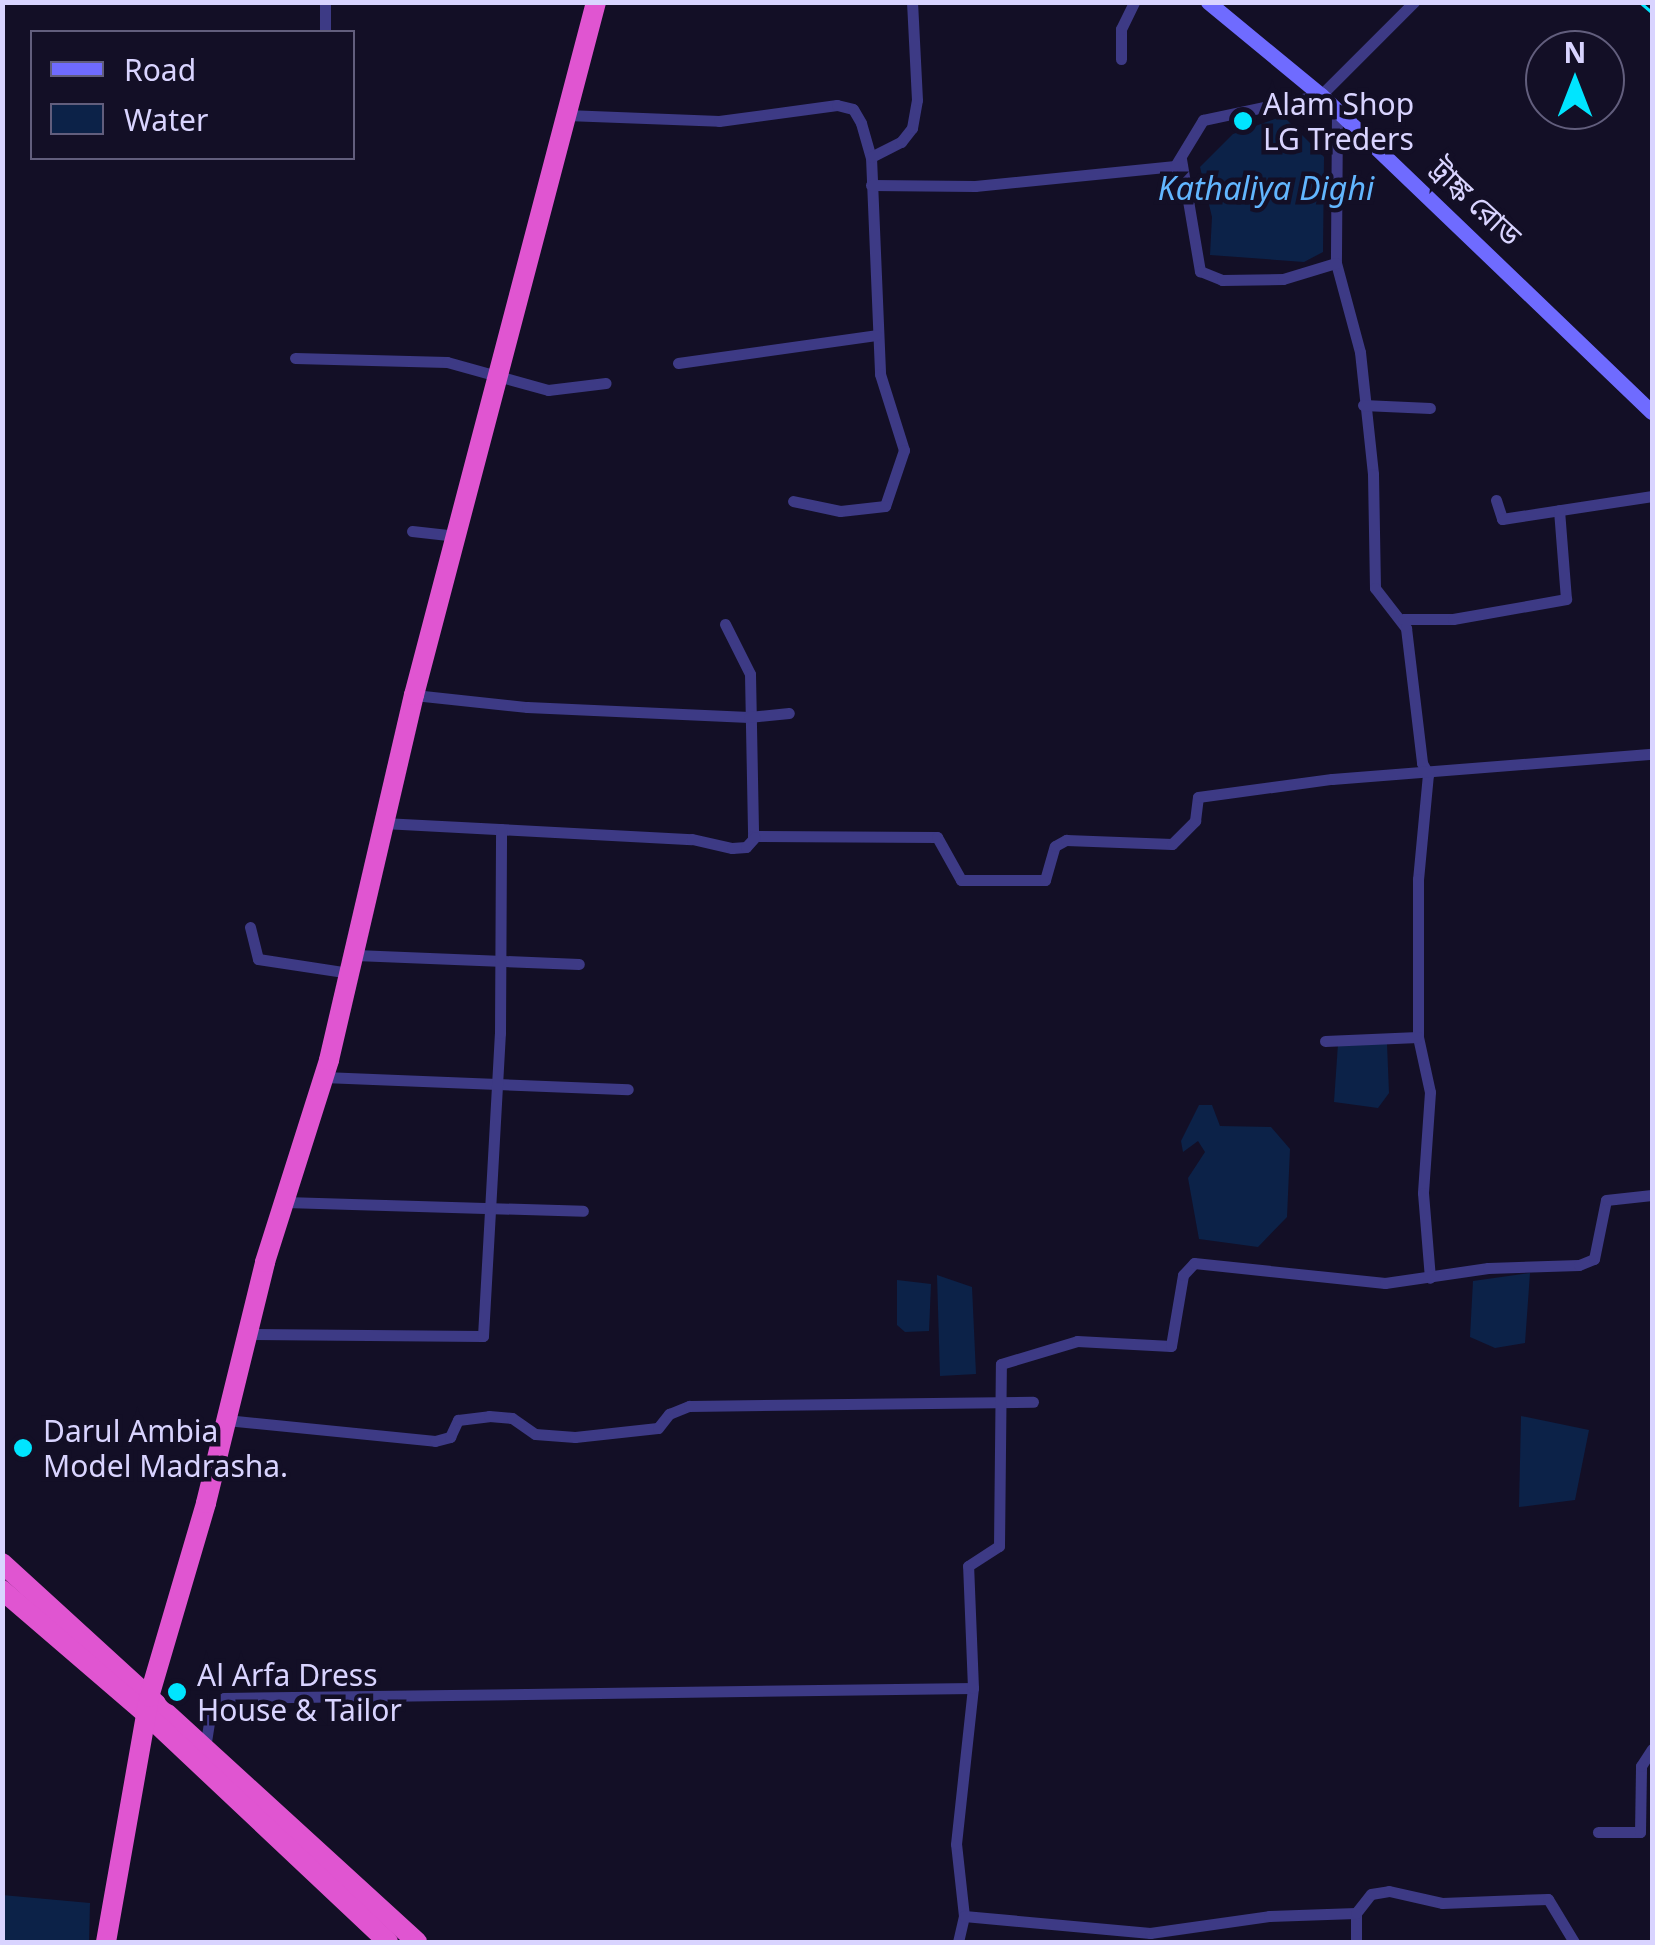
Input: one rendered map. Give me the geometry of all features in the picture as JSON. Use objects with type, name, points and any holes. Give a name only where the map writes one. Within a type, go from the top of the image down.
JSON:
[{"type":"highway","points":[[106,1942],[147,1705],[247,1334],[323,1077],[414,695],[460,536],[596,2]]},
{"type":"highway","points":[[2,1563],[388,1942]]},
{"type":"highway","points":[[2,1590],[204,1748],[417,1942]]},
{"type":"main road","name":"ট্রাঙ্ক রোড","points":[[1208,2],[1321,95],[1652,412]]},
{"type":"main road","points":[[1632,391],[1652,391]]},
{"type":"street","points":[[325,2],[325,30]]},
{"type":"street","points":[[871,158],[901,142],[912,128],[917,100],[912,2]]},
{"type":"street","points":[[1121,60],[1121,28],[1134,2]]},
{"type":"street","points":[[1336,263],[1283,278],[1222,280],[1200,270],[1182,159],[1192,129],[1203,120],[1321,95],[1414,2]]},
{"type":"street","points":[[566,115],[719,121],[838,105],[852,109],[871,158],[876,336],[904,450],[885,506],[840,511],[793,501]]},
{"type":"street","points":[[1337,110],[1336,263],[1353,314],[1373,474],[1374,588],[1403,618],[1422,764],[1428,774],[1418,878],[1418,1037],[1430,1092],[1423,1193],[1430,1278]]},
{"type":"street","points":[[870,185],[976,186],[1085,170],[1166,169],[1182,159]]},
{"type":"street","points":[[678,363],[876,336]]},
{"type":"street","points":[[295,358],[447,362],[548,390],[606,383]]},
{"type":"street","points":[[1363,405],[1430,408]]},
{"type":"street","points":[[1496,500],[1502,519],[1652,496]]},
{"type":"street","points":[[1403,618],[1453,618],[1566,599],[1559,510]]},
{"type":"street","points":[[412,531],[460,536]]},
{"type":"street","points":[[725,624],[750,674],[748,819],[755,837]]},
{"type":"street","points":[[414,695],[436,701],[748,717],[789,713]]},
{"type":"street","points":[[382,822],[692,839],[732,848],[746,847],[755,837],[937,837],[946,843],[955,878],[1036,882],[1048,876],[1059,841],[1172,844],[1195,821],[1198,797],[1652,754]]},
{"type":"street","points":[[247,1334],[483,1336],[493,1210],[493,1086],[500,1034],[496,964],[500,829]]},
{"type":"street","points":[[250,927],[258,959],[352,964],[580,964]]},
{"type":"street","points":[[1325,1040],[1418,1037]]},
{"type":"street","points":[[323,1077],[628,1089]]},
{"type":"street","points":[[964,1916],[956,1844],[973,1688],[968,1566],[999,1546],[997,1402],[1001,1364],[1028,1352],[1078,1341],[1171,1346],[1183,1275],[1194,1263],[1386,1283],[1579,1265],[1594,1259],[1606,1200],[1652,1195]]},
{"type":"street","points":[[285,1202],[582,1212]]},
{"type":"street","points":[[226,1420],[435,1441],[450,1437],[458,1420],[489,1416],[512,1418],[535,1434],[575,1437],[658,1428],[669,1414],[689,1406],[907,1409],[1033,1402]]},
{"type":"street","points":[[204,1748],[211,1712],[224,1698],[973,1688]]},
{"type":"street","points":[[1598,1832],[1640,1832],[1641,1766],[1652,1748]]},
{"type":"street","points":[[1356,1942],[1356,1913],[1368,1899],[1389,1891],[1442,1903],[1548,1900],[1574,1942]]},
{"type":"street","points":[[958,1942],[958,1919],[964,1916],[1112,1934],[1270,1916],[1356,1913]]},
{"type":"water","name":"Kathaliya Dighi","points":[[1283,116],[1324,157],[1323,252],[1304,262],[1210,255],[1212,217],[1200,167],[1233,134]]},
{"type":"water","points":[[1338,1044],[1387,1044],[1389,1093],[1378,1108],[1334,1102]]},
{"type":"water","points":[[1199,1105],[1212,1105],[1220,1126],[1271,1127],[1290,1149],[1287,1217],[1258,1247],[1199,1239],[1188,1178],[1205,1152],[1198,1141],[1183,1152],[1181,1141]]},
{"type":"water","points":[[1530,1273],[1525,1343],[1495,1348],[1470,1337],[1473,1281]]},
{"type":"water","points":[[937,1275],[972,1287],[976,1374],[940,1376]]},
{"type":"water","points":[[897,1280],[931,1284],[929,1331],[905,1332],[897,1325]]},
{"type":"water","points":[[1521,1416],[1589,1430],[1575,1500],[1519,1507]]},
{"type":"water","points":[[2,1895],[90,1903],[89,1942],[3,1942]]},
{"type":"railway","points":[[1640,2],[1652,12]]},
{"type":"place","name":"Alam Shop LG Treders","points":[[1243,121]]},
{"type":"place","name":"Darul Ambia Model Madrasha.","points":[[23,1448]]},
{"type":"place","name":"Al Arfa Dress House & Tailor","points":[[177,1692]]}]
